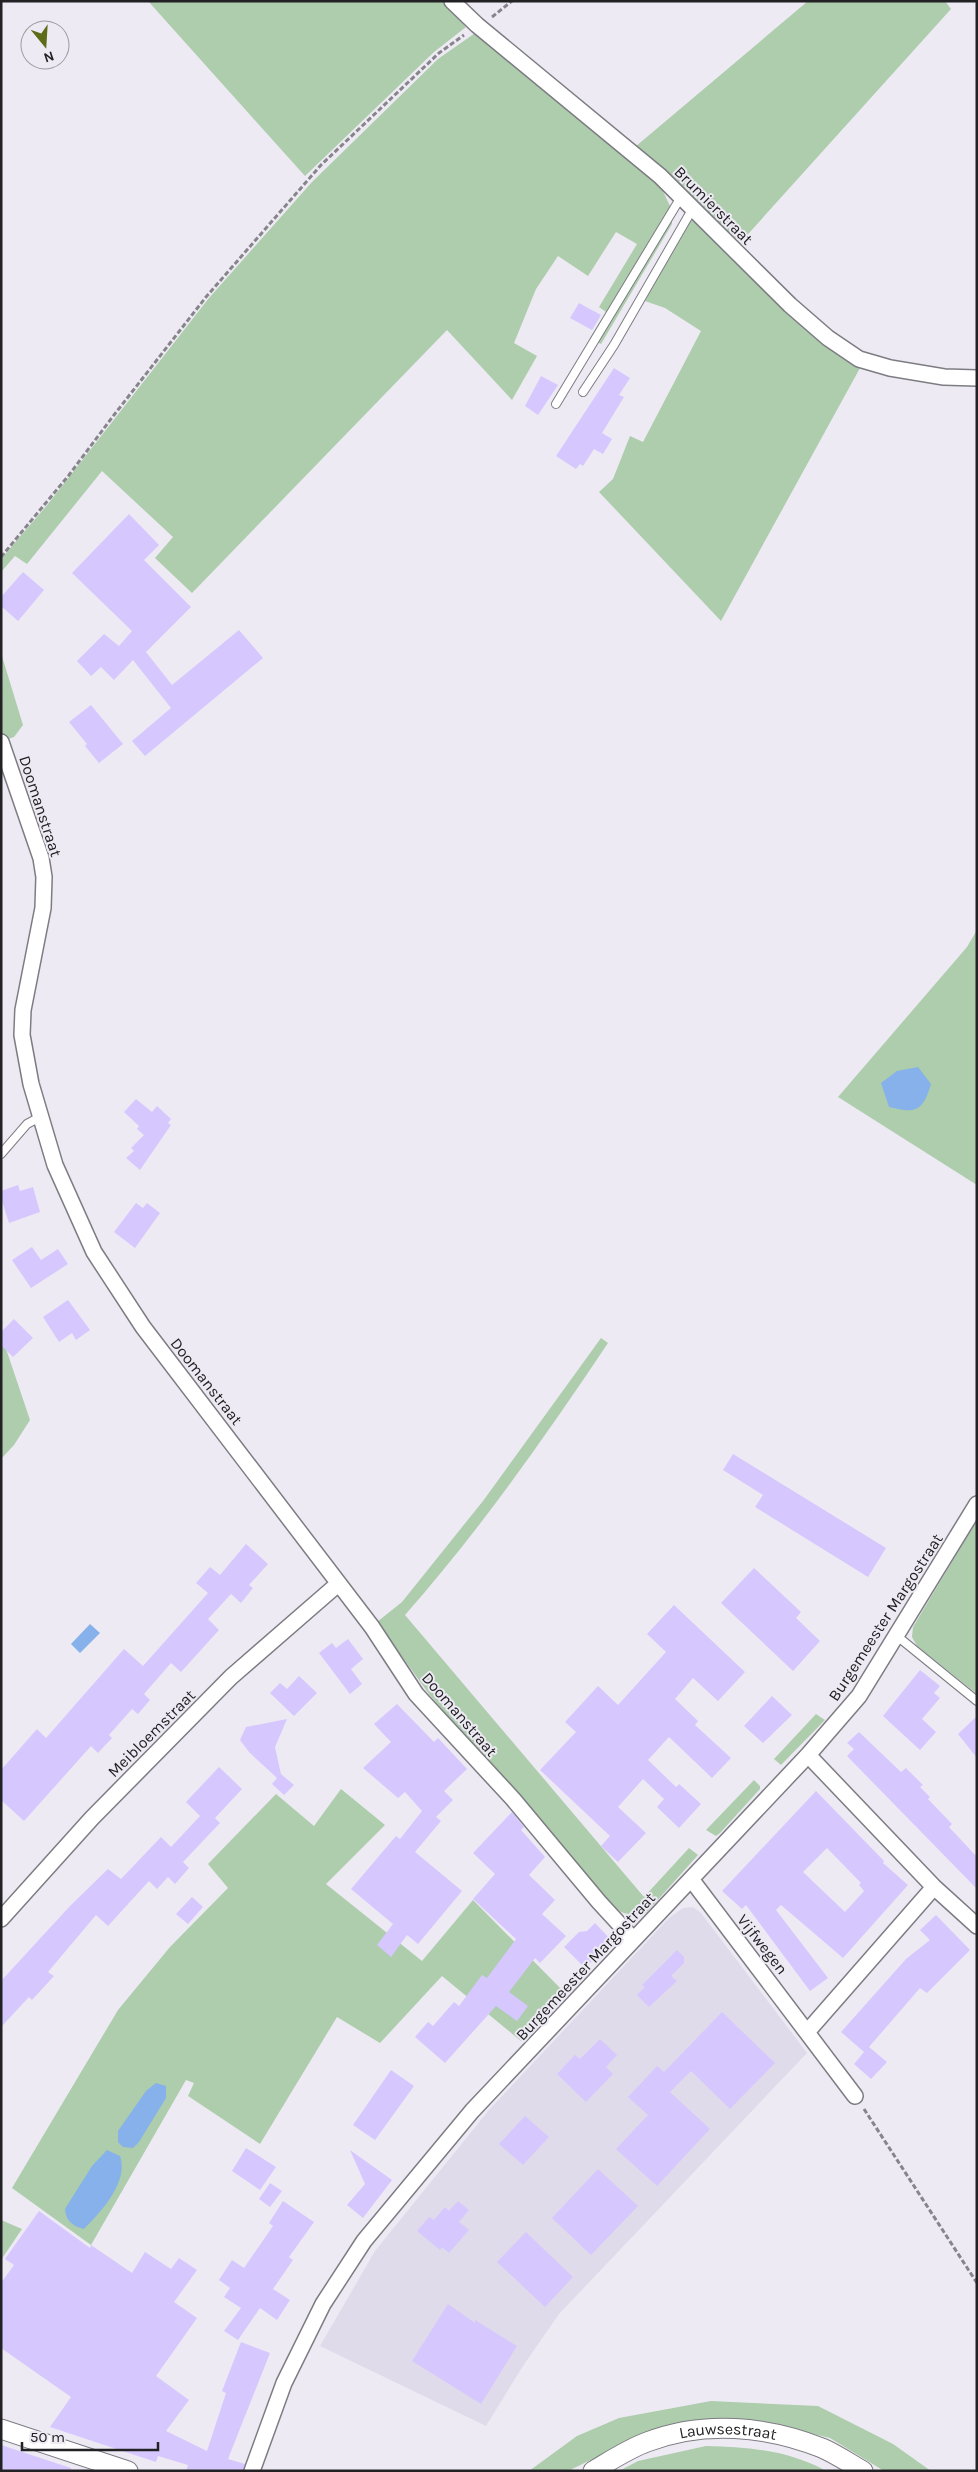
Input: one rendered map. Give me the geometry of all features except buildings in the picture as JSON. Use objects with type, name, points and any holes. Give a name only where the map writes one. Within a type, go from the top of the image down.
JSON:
[{"type":"street","name":"Brumierstraat","points":[[452,1],[477,25],[660,176],[790,305],[828,338],[859,359],[890,368],[944,377],[977,378]]},
{"type":"street","name":"Doomanstraat","points":[[1,742],[41,858],[44,877],[43,908],[23,1010],[22,1035],[31,1084],[55,1165],[94,1252],[143,1327],[372,1627],[416,1694],[512,1799],[599,1902],[633,1939]]},
{"type":"street","name":"Burgemeester Margostraat","points":[[252,2471],[288,2374],[323,2304],[364,2241],[472,2111],[544,2038],[633,1939],[808,1755],[859,1696],[977,1504]]},
{"type":"street","name":"Meibloemstraat","points":[[1,1919],[92,1818],[231,1677],[338,1584]]},
{"type":"street","points":[[808,1755],[934,1887],[977,1926]]},
{"type":"street","name":"Vijfwegen","points":[[690,1879],[856,2096]]},
{"type":"street","points":[[808,2031],[934,1887]]},
{"type":"street","points":[[1,2428],[128,2471]]},
{"type":"street","name":"Lauwsestraat","points":[[593,2471],[646,2442],[684,2432],[715,2428],[749,2429],[788,2436],[824,2449],[862,2471]]},
{"type":"lane","points":[[556,404],[681,197]]},
{"type":"lane","points":[[583,392],[614,345],[692,208]]},
{"type":"lane","points":[[1,1154],[27,1124],[40,1117]]},
{"type":"lane","points":[[897,1636],[977,1700]]},
{"type":"path","points":[[1,557],[69,475],[206,298],[320,165],[439,53],[512,1]]},
{"type":"path","points":[[856,2096],[977,2283]]},
{"type":"shaded area","points":[[693,1907],[701,1913],[807,2053],[559,2314],[523,2366],[486,2426],[320,2346],[375,2251],[489,2110],[669,1918],[683,1908]]},
{"type":"green space","points":[[148,1],[442,1],[466,27],[434,52],[305,176]]},
{"type":"green space","points":[[808,1],[945,1],[951,9],[740,243],[635,147]]},
{"type":"green space","points":[[478,31],[660,185],[671,208],[672,224],[601,344],[590,338],[606,312],[599,307],[637,244],[616,232],[588,276],[558,256],[536,289],[514,343],[537,356],[512,400],[447,330],[192,593],[155,558],[173,537],[102,471],[27,564],[15,556],[1,572],[1,559],[48,504],[209,298],[312,182],[438,59]]},
{"type":"green space","points":[[694,217],[821,339],[860,368],[721,621],[599,492],[613,479],[630,436],[643,442],[701,331],[665,308],[645,301],[684,225]]},
{"type":"green space","points":[[1,653],[23,725],[14,737],[8,739],[1,735]]},
{"type":"green space","points":[[977,930],[977,1185],[838,1097],[967,947]]},
{"type":"green space","points":[[1,1334],[30,1420],[14,1445],[1,1459]]},
{"type":"green space","points":[[601,1338],[608,1343],[536,1448],[460,1550],[405,1615],[644,1897],[689,1848],[698,1855],[646,1913],[633,1916],[621,1912],[607,1902],[429,1694],[377,1622],[402,1602],[483,1501]]},
{"type":"green space","points":[[977,1520],[977,1694],[917,1646],[912,1637],[913,1627]]},
{"type":"green space","points":[[816,1714],[825,1720],[781,1765],[774,1759]]},
{"type":"green space","points":[[754,1780],[760,1786],[760,1789],[720,1833],[716,1836],[706,1830]]},
{"type":"green space","points":[[341,1789],[385,1825],[326,1884],[422,1961],[473,1900],[567,1995],[521,2041],[442,1976],[380,2043],[337,2017],[260,2144],[188,2096],[194,2083],[186,2080],[91,2245],[12,2188],[118,2010],[170,1947],[228,1888],[208,1864],[276,1794],[314,1826]]},
{"type":"green space","points":[[1,2220],[22,2229],[1,2260]]},
{"type":"green space","points":[[711,2401],[818,2406],[893,2444],[931,2471],[884,2471],[830,2438],[785,2427],[726,2419],[682,2423],[640,2436],[568,2471],[529,2471],[577,2436],[619,2418]]},
{"type":"green space","points":[[706,2446],[768,2451],[797,2458],[826,2471],[619,2471],[638,2461]]},
{"type":"water","points":[[918,1067],[931,1084],[925,1100],[921,1105],[912,1110],[889,1107],[881,1083],[897,1071]]},
{"type":"water","points":[[90,1624],[100,1633],[80,1653],[71,1644]]},
{"type":"water","points":[[156,2083],[166,2086],[166,2098],[139,2142],[133,2148],[123,2147],[118,2142],[118,2131],[146,2091]]},
{"type":"water","points":[[107,2150],[120,2156],[121,2176],[112,2196],[98,2214],[84,2229],[80,2228],[73,2225],[69,2220],[65,2209],[92,2166]]}]
